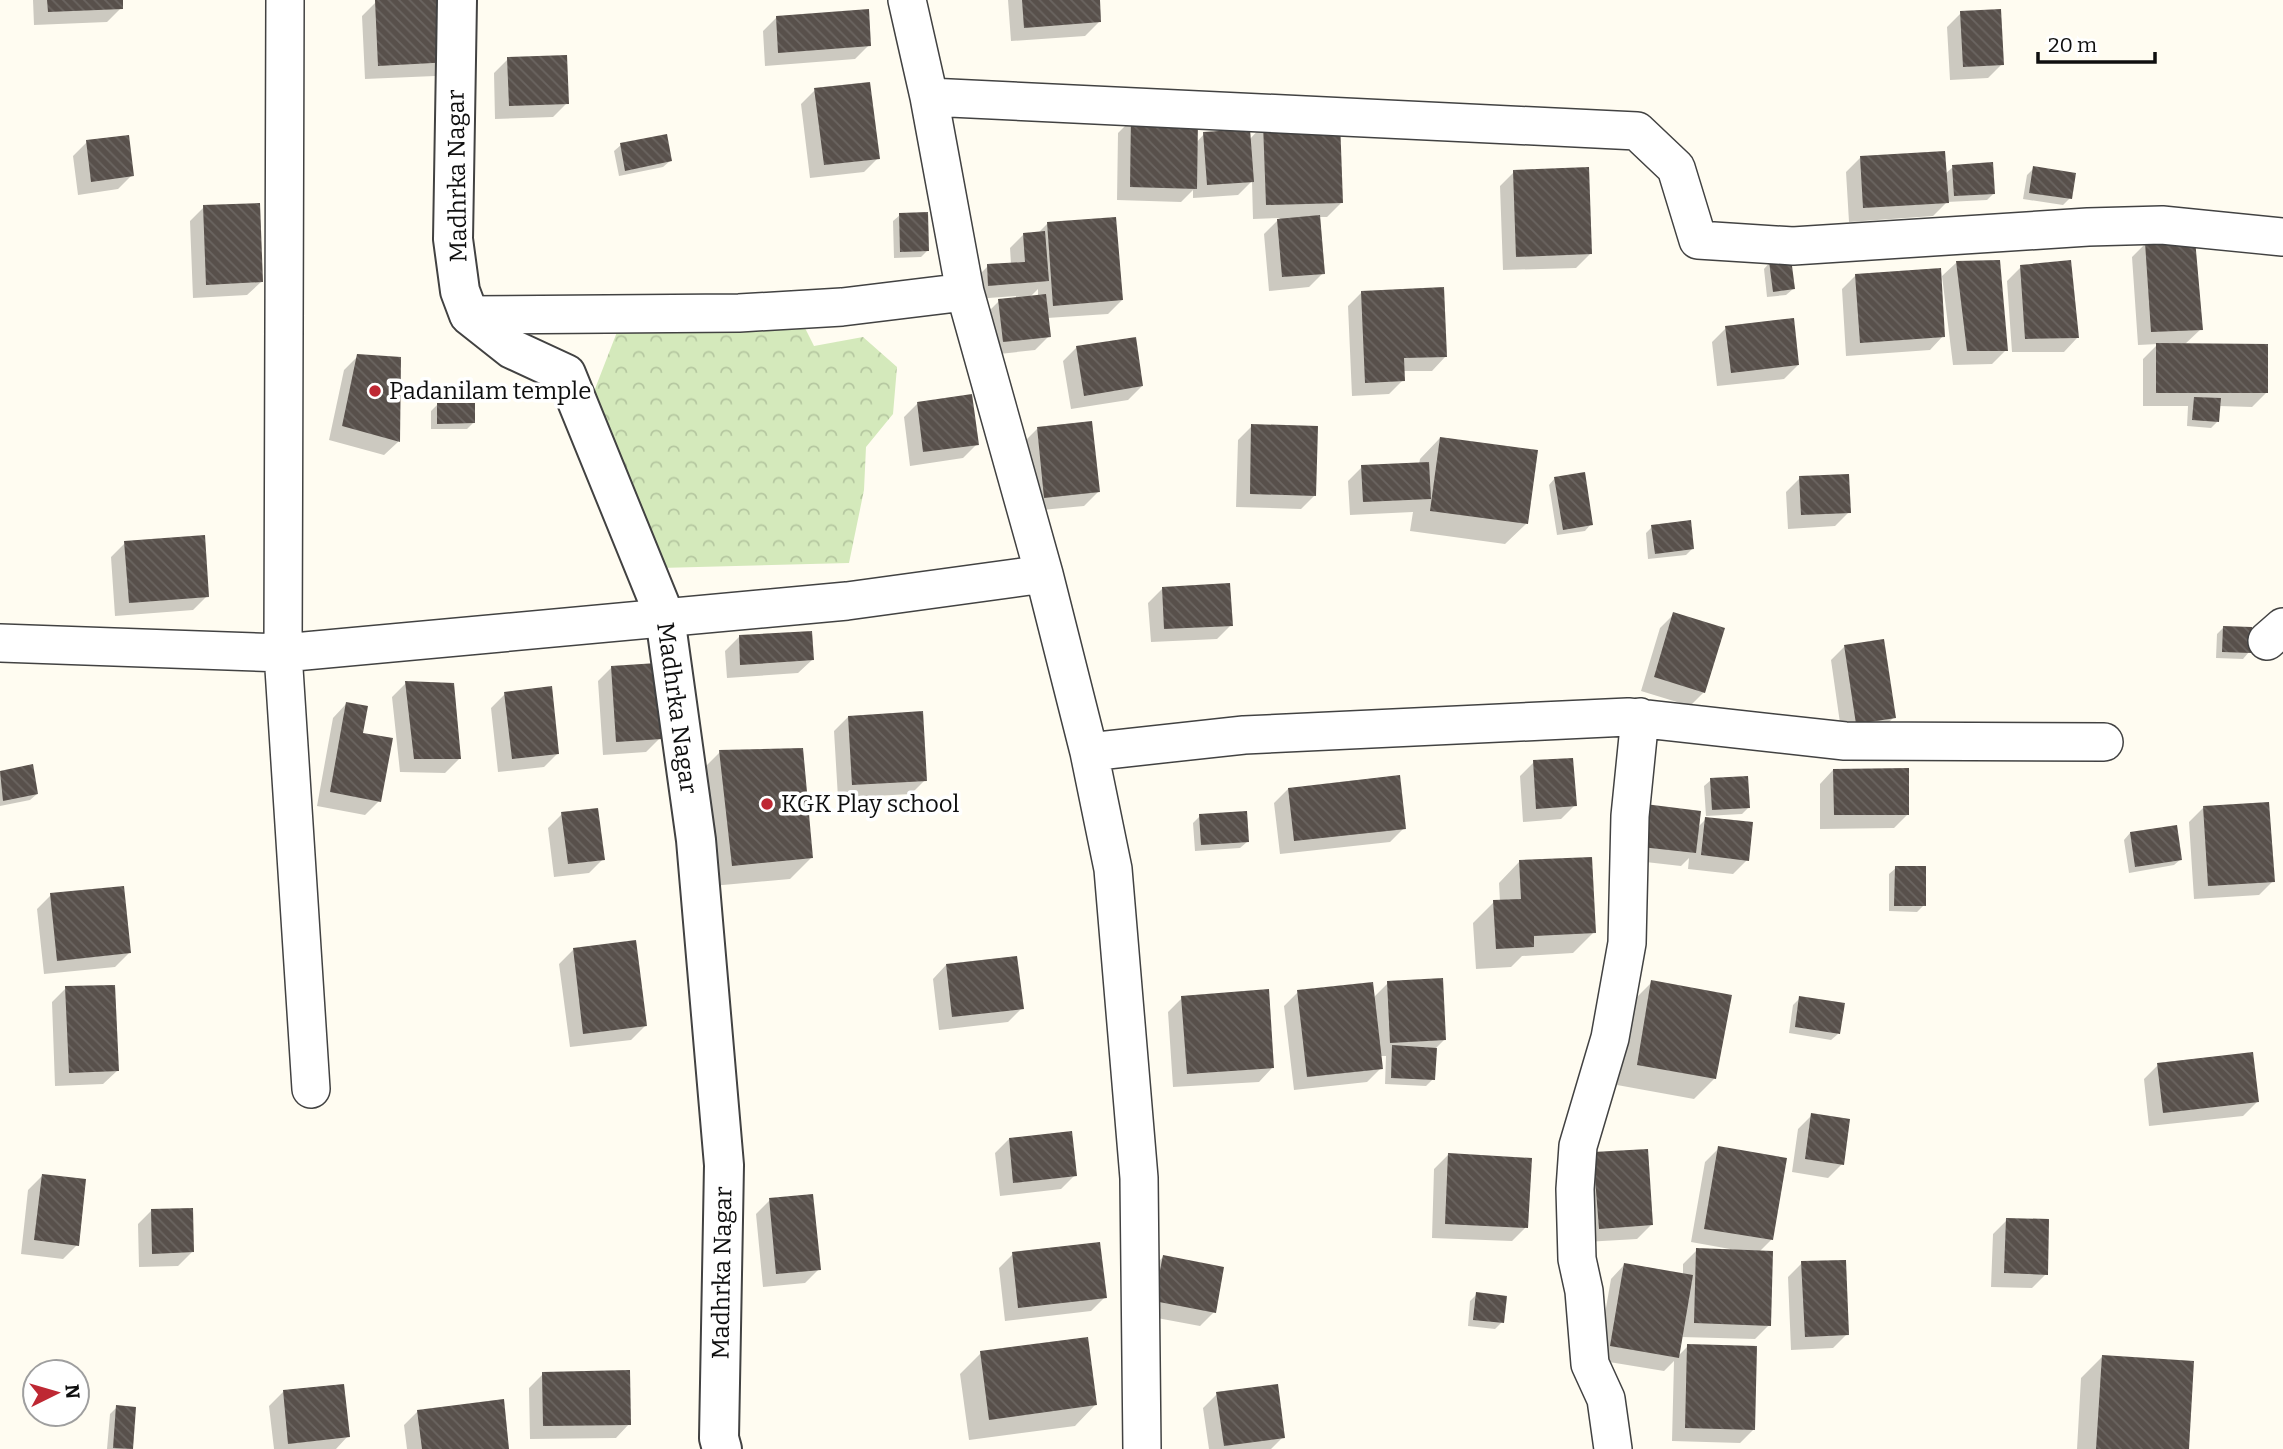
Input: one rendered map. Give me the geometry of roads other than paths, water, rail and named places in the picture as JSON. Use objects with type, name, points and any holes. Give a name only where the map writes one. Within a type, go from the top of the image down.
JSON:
[{"type":"street","points":[[285,0],[284,653],[311,1089]]},
{"type":"street","name":"Madhrka Nagar","points":[[457,0],[453,239],[460,291],[470,315],[512,349],[566,374],[665,617],[696,840],[724,1165],[719,1438],[722,1449]]},
{"type":"street","points":[[907,0],[929,97],[965,292],[1044,575],[1088,752],[1113,869],[1139,1178],[1142,1449]]},
{"type":"street","points":[[929,97],[1637,131],[1676,168],[1698,240],[1793,246],[2088,227],[2162,225],[2283,237]]},
{"type":"street","points":[[470,315],[739,313],[842,307],[965,292]]},
{"type":"street","points":[[0,643],[284,653],[847,601],[1044,575]]},
{"type":"street","points":[[1088,752],[1244,735],[1640,717],[1845,741],[2104,742]]},
{"type":"street","points":[[1613,1449],[1606,1399],[1590,1364],[1584,1291],[1577,1259],[1575,1189],[1578,1146],[1610,1038],[1627,943],[1630,816],[1640,717]]},
{"type":"place","name":"Padanilam temple","points":[[375,391]]},
{"type":"place","name":"KGK Play school","points":[[767,804]]}]
